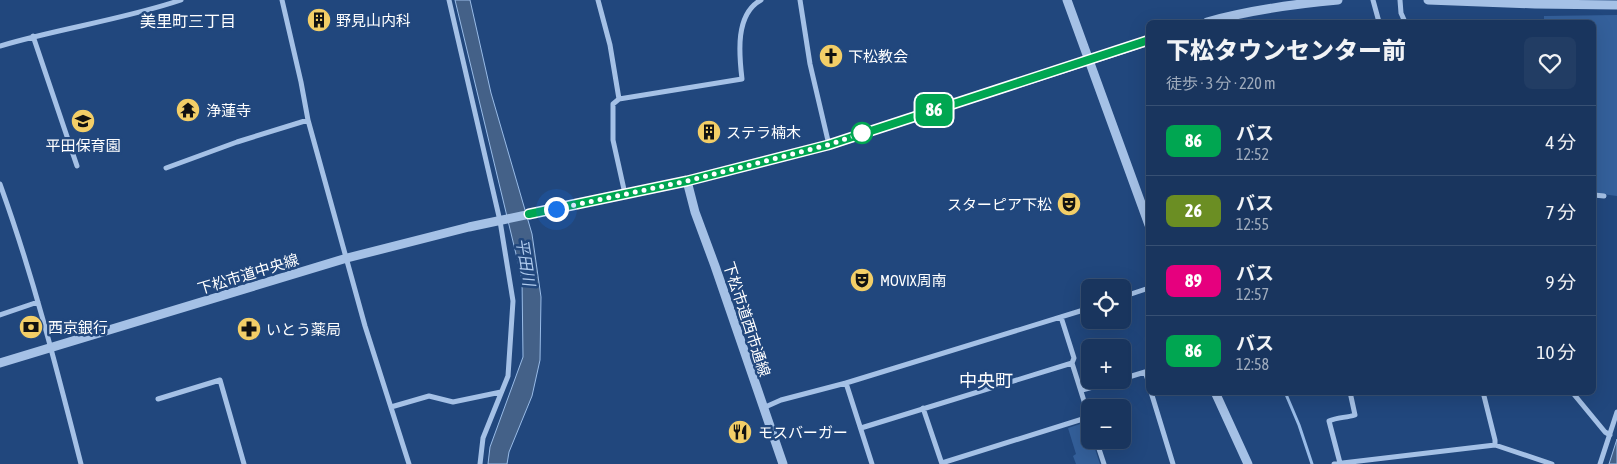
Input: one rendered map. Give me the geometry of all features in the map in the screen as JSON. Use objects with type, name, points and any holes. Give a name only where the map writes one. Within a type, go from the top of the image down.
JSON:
[{"type":"street","points":[[0,46],[33,36],[118,18],[181,0]]},
{"type":"street","points":[[282,0],[302,82],[308,120],[365,326],[409,464]]},
{"type":"street","points":[[449,0],[503,220],[513,301],[508,376],[483,438],[480,464]]},
{"type":"street","points":[[598,0],[610,45],[619,99]]},
{"type":"street","points":[[761,0],[751,8],[743,25],[740,43],[742,79],[619,99],[613,104],[613,140],[625,194],[687,181],[828,145],[1146,41]]},
{"type":"street","points":[[800,0],[810,64],[828,145]]},
{"type":"street","points":[[1068,0],[1146,217]]},
{"type":"street","points":[[1224,20],[1299,3],[1338,0]]},
{"type":"street","points":[[1373,0],[1378,20]]},
{"type":"street","points":[[1400,0],[1401,13],[1404,20]]},
{"type":"street","points":[[1428,0],[1617,5]]},
{"type":"street","points":[[33,36],[77,166]]},
{"type":"street","points":[[166,168],[238,142],[308,120]]},
{"type":"street","name":"下松市道西市通線","points":[[687,181],[695,212],[782,464]]},
{"type":"street","points":[[0,184],[52,348],[81,464]]},
{"type":"street","name":"下松市道中央線","points":[[0,363],[347,258],[529,214],[625,194]]},
{"type":"street","points":[[1596,194],[1604,196]]},
{"type":"street","points":[[1131,294],[1146,289]]},
{"type":"street","points":[[0,315],[38,302]]},
{"type":"street","points":[[763,408],[781,400],[846,383],[1081,311]]},
{"type":"street","points":[[1061,317],[1074,358],[1072,363],[1084,399]]},
{"type":"street","points":[[861,428],[1072,363]]},
{"type":"street","points":[[1131,376],[1145,372],[1146,375]]},
{"type":"street","points":[[158,399],[220,380],[244,464]]},
{"type":"street","points":[[846,383],[872,464]]},
{"type":"street","points":[[391,407],[430,396],[453,402],[501,392]]},
{"type":"street","points":[[1153,395],[1173,464]]},
{"type":"street","points":[[1216,395],[1248,464]]},
{"type":"street","points":[[1351,395],[1355,415],[1346,418],[1336,418],[1329,422],[1337,464],[1495,445],[1552,464]]},
{"type":"street","points":[[1484,395],[1495,445]]},
{"type":"street","points":[[1574,395],[1605,432],[1610,435]]},
{"type":"street","points":[[923,408],[942,464],[1081,422]]},
{"type":"street","points":[[1600,464],[1617,412]]},
{"type":"street","points":[[1099,449],[1104,464]]},
{"type":"shaded area","points":[[1617,15],[1617,196],[1596,193],[1596,20],[1544,20],[1544,16]]},
{"type":"shaded area","points":[[1081,424],[1081,449],[1095,449],[1100,464],[1076,464],[1073,456],[1076,454],[1068,428]]},
{"type":"water","name":"平田川","points":[[455,0],[470,0],[491,93],[532,234],[541,297],[540,360],[532,396],[509,452],[507,464],[488,464],[490,447],[523,357],[522,279]]},
{"type":"water","points":[[1617,439],[1617,464],[1609,464]]},
{"type":"waterway","points":[[1286,395],[1312,464]]},
{"type":"bus line","name":"86","points":[[529,214],[687,181],[828,145],[1146,41]]},
{"type":"place","name":"野見山内科","points":[[319,20]]},
{"type":"place","name":"下松教会","points":[[831,56]]},
{"type":"place","name":"浄蓮寺","points":[[188,110]]},
{"type":"place","name":"平田保育園","points":[[83,121]]},
{"type":"place","name":"ステラ楠木","points":[[709,132]]},
{"type":"place","name":"スターピア下松","points":[[1069,204]]},
{"type":"place","name":"MOVIX周南","points":[[862,280]]},
{"type":"place","name":"西京銀行","points":[[31,327]]},
{"type":"place","name":"いとう薬局","points":[[249,329]]},
{"type":"place","name":"モスバーガー","points":[[740,432]]},
{"type":"district","name":"美里町三丁目","points":[[188,21]]},
{"type":"district","name":"中央町","points":[[986,380]]},
{"type":"route","points":[[556,209],[687,181],[828,145],[862,133]]}]
